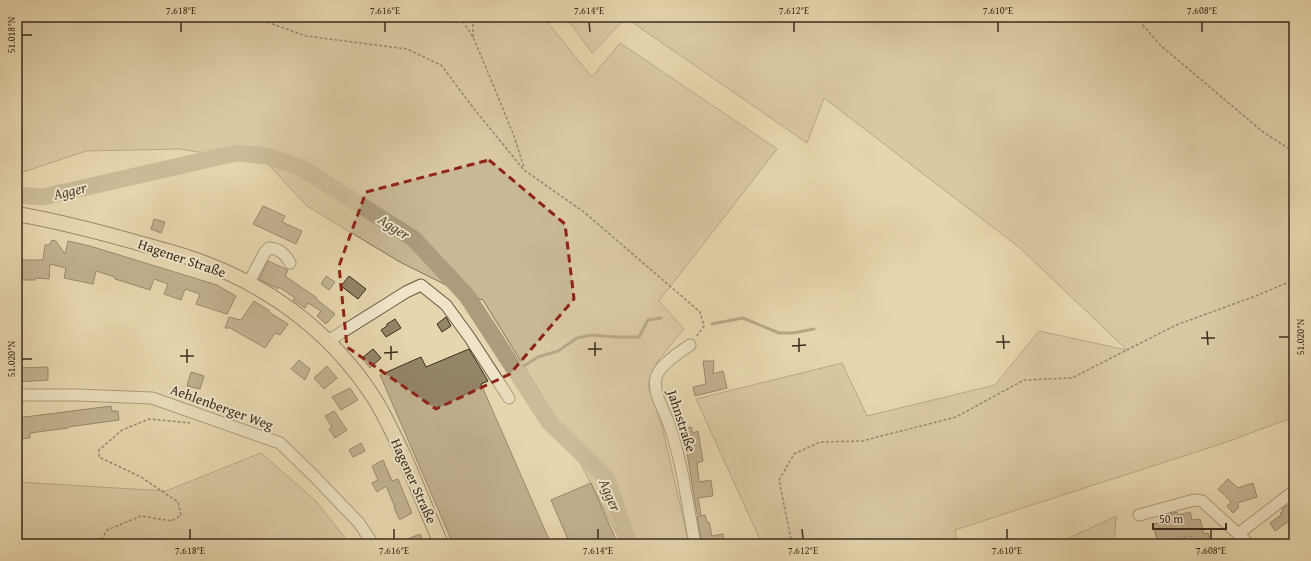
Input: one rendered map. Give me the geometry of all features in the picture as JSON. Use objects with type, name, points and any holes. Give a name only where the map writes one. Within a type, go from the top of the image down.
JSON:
[{"type":"main road","name":"Hagener Straße","points":[[17,214],[86,228],[190,253],[249,282],[292,309],[328,341],[356,373],[375,400],[393,432],[442,544]]},
{"type":"street","points":[[249,282],[265,252],[269,248],[280,251],[290,263]]},
{"type":"street","points":[[328,341],[406,292],[421,285],[446,305],[470,338],[509,398]]},
{"type":"street","name":"Jahnstraße","points":[[690,345],[663,367],[656,377],[655,388],[674,439],[695,544]]},
{"type":"street","name":"Aehlenberger Weg","points":[[17,395],[78,395],[152,398],[280,443],[359,523],[373,544]]},
{"type":"street","points":[[1238,534],[1291,492]]},
{"type":"street","points":[[1139,515],[1194,500],[1202,501],[1249,544]]},
{"type":"path","points":[[253,17],[306,36],[407,49],[441,65],[475,110],[524,170],[584,212],[700,312],[704,326],[690,345]]},
{"type":"path","points":[[460,17],[473,37],[514,136],[524,170]]},
{"type":"path","points":[[473,17],[473,37]]},
{"type":"path","points":[[1136,17],[1159,44],[1263,132],[1294,152]]},
{"type":"path","points":[[792,544],[779,480],[794,454],[820,442],[862,441],[956,417],[1024,380],[1072,378],[1176,325],[1253,297],[1294,280]]},
{"type":"path","points":[[99,544],[107,530],[141,516],[172,521],[181,515],[178,502],[141,477],[99,457],[98,450],[122,430],[149,419],[196,424]]},
{"type":"highlighted area","points":[[489,160],[565,224],[574,299],[510,374],[436,409],[347,347],[339,266],[366,192]]},
{"type":"shaded area","points":[[17,17],[543,17],[592,77],[620,43],[777,149],[659,301],[684,329],[657,362],[648,385],[662,426],[689,544],[622,544],[564,431],[483,300],[462,293],[400,262],[307,206],[267,163],[179,149],[86,151],[17,174]]},
{"type":"shaded area","points":[[566,17],[1294,17],[1294,417],[1227,442],[955,530],[957,544],[762,544],[696,399],[842,363],[867,416],[995,385],[1039,331],[1127,350],[1020,248],[824,98],[807,143],[626,18],[592,53]]},
{"type":"shaded area","points":[[261,453],[316,501],[350,544],[17,544],[17,482],[166,491]]},
{"type":"shaded area","points":[[1116,516],[1114,544],[1056,544]]},
{"type":"building","points":[[263,206],[285,216],[282,222],[302,231],[296,244],[253,224]]},
{"type":"building","points":[[154,219],[165,222],[161,233],[151,229]]},
{"type":"building","points":[[52,240],[56,241],[65,254],[68,241],[90,246],[217,285],[236,296],[227,314],[196,304],[200,294],[185,289],[181,300],[164,294],[168,284],[154,279],[150,290],[115,279],[115,277],[96,271],[93,284],[64,278],[66,268],[50,264],[49,279],[35,278],[35,280],[18,280],[19,260],[43,260],[45,245],[49,245]]},
{"type":"building","points":[[268,261],[288,270],[285,276],[317,298],[316,299],[335,314],[326,324],[317,316],[321,311],[308,303],[305,308],[293,300],[295,298],[279,287],[278,289],[259,279]]},
{"type":"building","points":[[326,276],[335,282],[329,290],[321,284]]},
{"type":"building","points":[[349,276],[366,289],[358,299],[341,286]]},
{"type":"building","points":[[254,301],[288,324],[280,335],[275,333],[265,348],[230,328],[225,328],[229,317],[241,320]]},
{"type":"building","points":[[446,317],[451,326],[442,332],[437,324]]},
{"type":"building","points":[[395,319],[401,328],[386,337],[381,330]]},
{"type":"building","points":[[373,349],[381,358],[370,368],[362,358]]},
{"type":"building","points":[[469,349],[488,381],[481,384],[551,544],[453,544],[380,375],[421,357],[426,367]]},
{"type":"building","points":[[299,360],[310,369],[305,380],[291,369]]},
{"type":"building","points":[[703,361],[714,361],[713,374],[723,371],[727,388],[695,396],[693,387],[706,384]]},
{"type":"building","points":[[327,366],[337,378],[324,389],[314,378]]},
{"type":"building","points":[[48,367],[48,380],[17,382],[17,368]]},
{"type":"building","points":[[191,372],[204,376],[200,389],[187,386]]},
{"type":"building","points":[[350,388],[358,400],[341,410],[332,397]]},
{"type":"building","points":[[111,406],[112,411],[118,411],[119,420],[30,433],[30,438],[20,439],[19,434],[17,434],[17,418]]},
{"type":"building","points":[[334,411],[347,430],[335,438],[329,429],[332,427],[325,416]]},
{"type":"building","points":[[691,427],[693,433],[698,431],[703,461],[697,463],[699,482],[711,480],[713,496],[698,498],[701,514],[697,514],[687,453],[680,430]]},
{"type":"building","points":[[361,443],[365,451],[353,457],[349,450]]},
{"type":"building","points":[[383,460],[392,481],[398,479],[412,513],[401,519],[399,519],[386,486],[377,492],[372,483],[378,480],[372,466]]},
{"type":"building","points":[[1228,479],[1238,488],[1253,483],[1257,497],[1237,503],[1239,507],[1233,513],[1227,506],[1231,502],[1218,489]]},
{"type":"building","points":[[591,483],[618,544],[570,544],[551,500]]},
{"type":"building","points":[[1294,501],[1294,529],[1289,521],[1275,531],[1270,523],[1282,514],[1280,513],[1283,511],[1282,509]]},
{"type":"building","points":[[1177,512],[1178,515],[1190,512],[1192,520],[1200,519],[1204,534],[1208,533],[1211,544],[1193,544],[1191,536],[1176,540],[1177,544],[1158,544],[1153,524],[1166,521],[1169,519],[1168,514]]},
{"type":"building","points":[[705,515],[707,522],[709,522],[712,536],[723,534],[725,544],[702,544],[697,516]]},
{"type":"building","points":[[420,534],[424,544],[395,544]]},
{"type":"waterway","name":"Agger","points":[[17,195],[43,197],[236,153],[267,156],[302,168],[414,239],[467,296],[549,422],[606,477],[629,544]]},
{"type":"waterway","points":[[510,362],[522,367],[538,357],[558,351],[577,338],[592,335],[639,337],[648,320],[661,318]]},
{"type":"waterway","points":[[712,324],[743,318],[779,333],[793,333],[814,329]]}]
